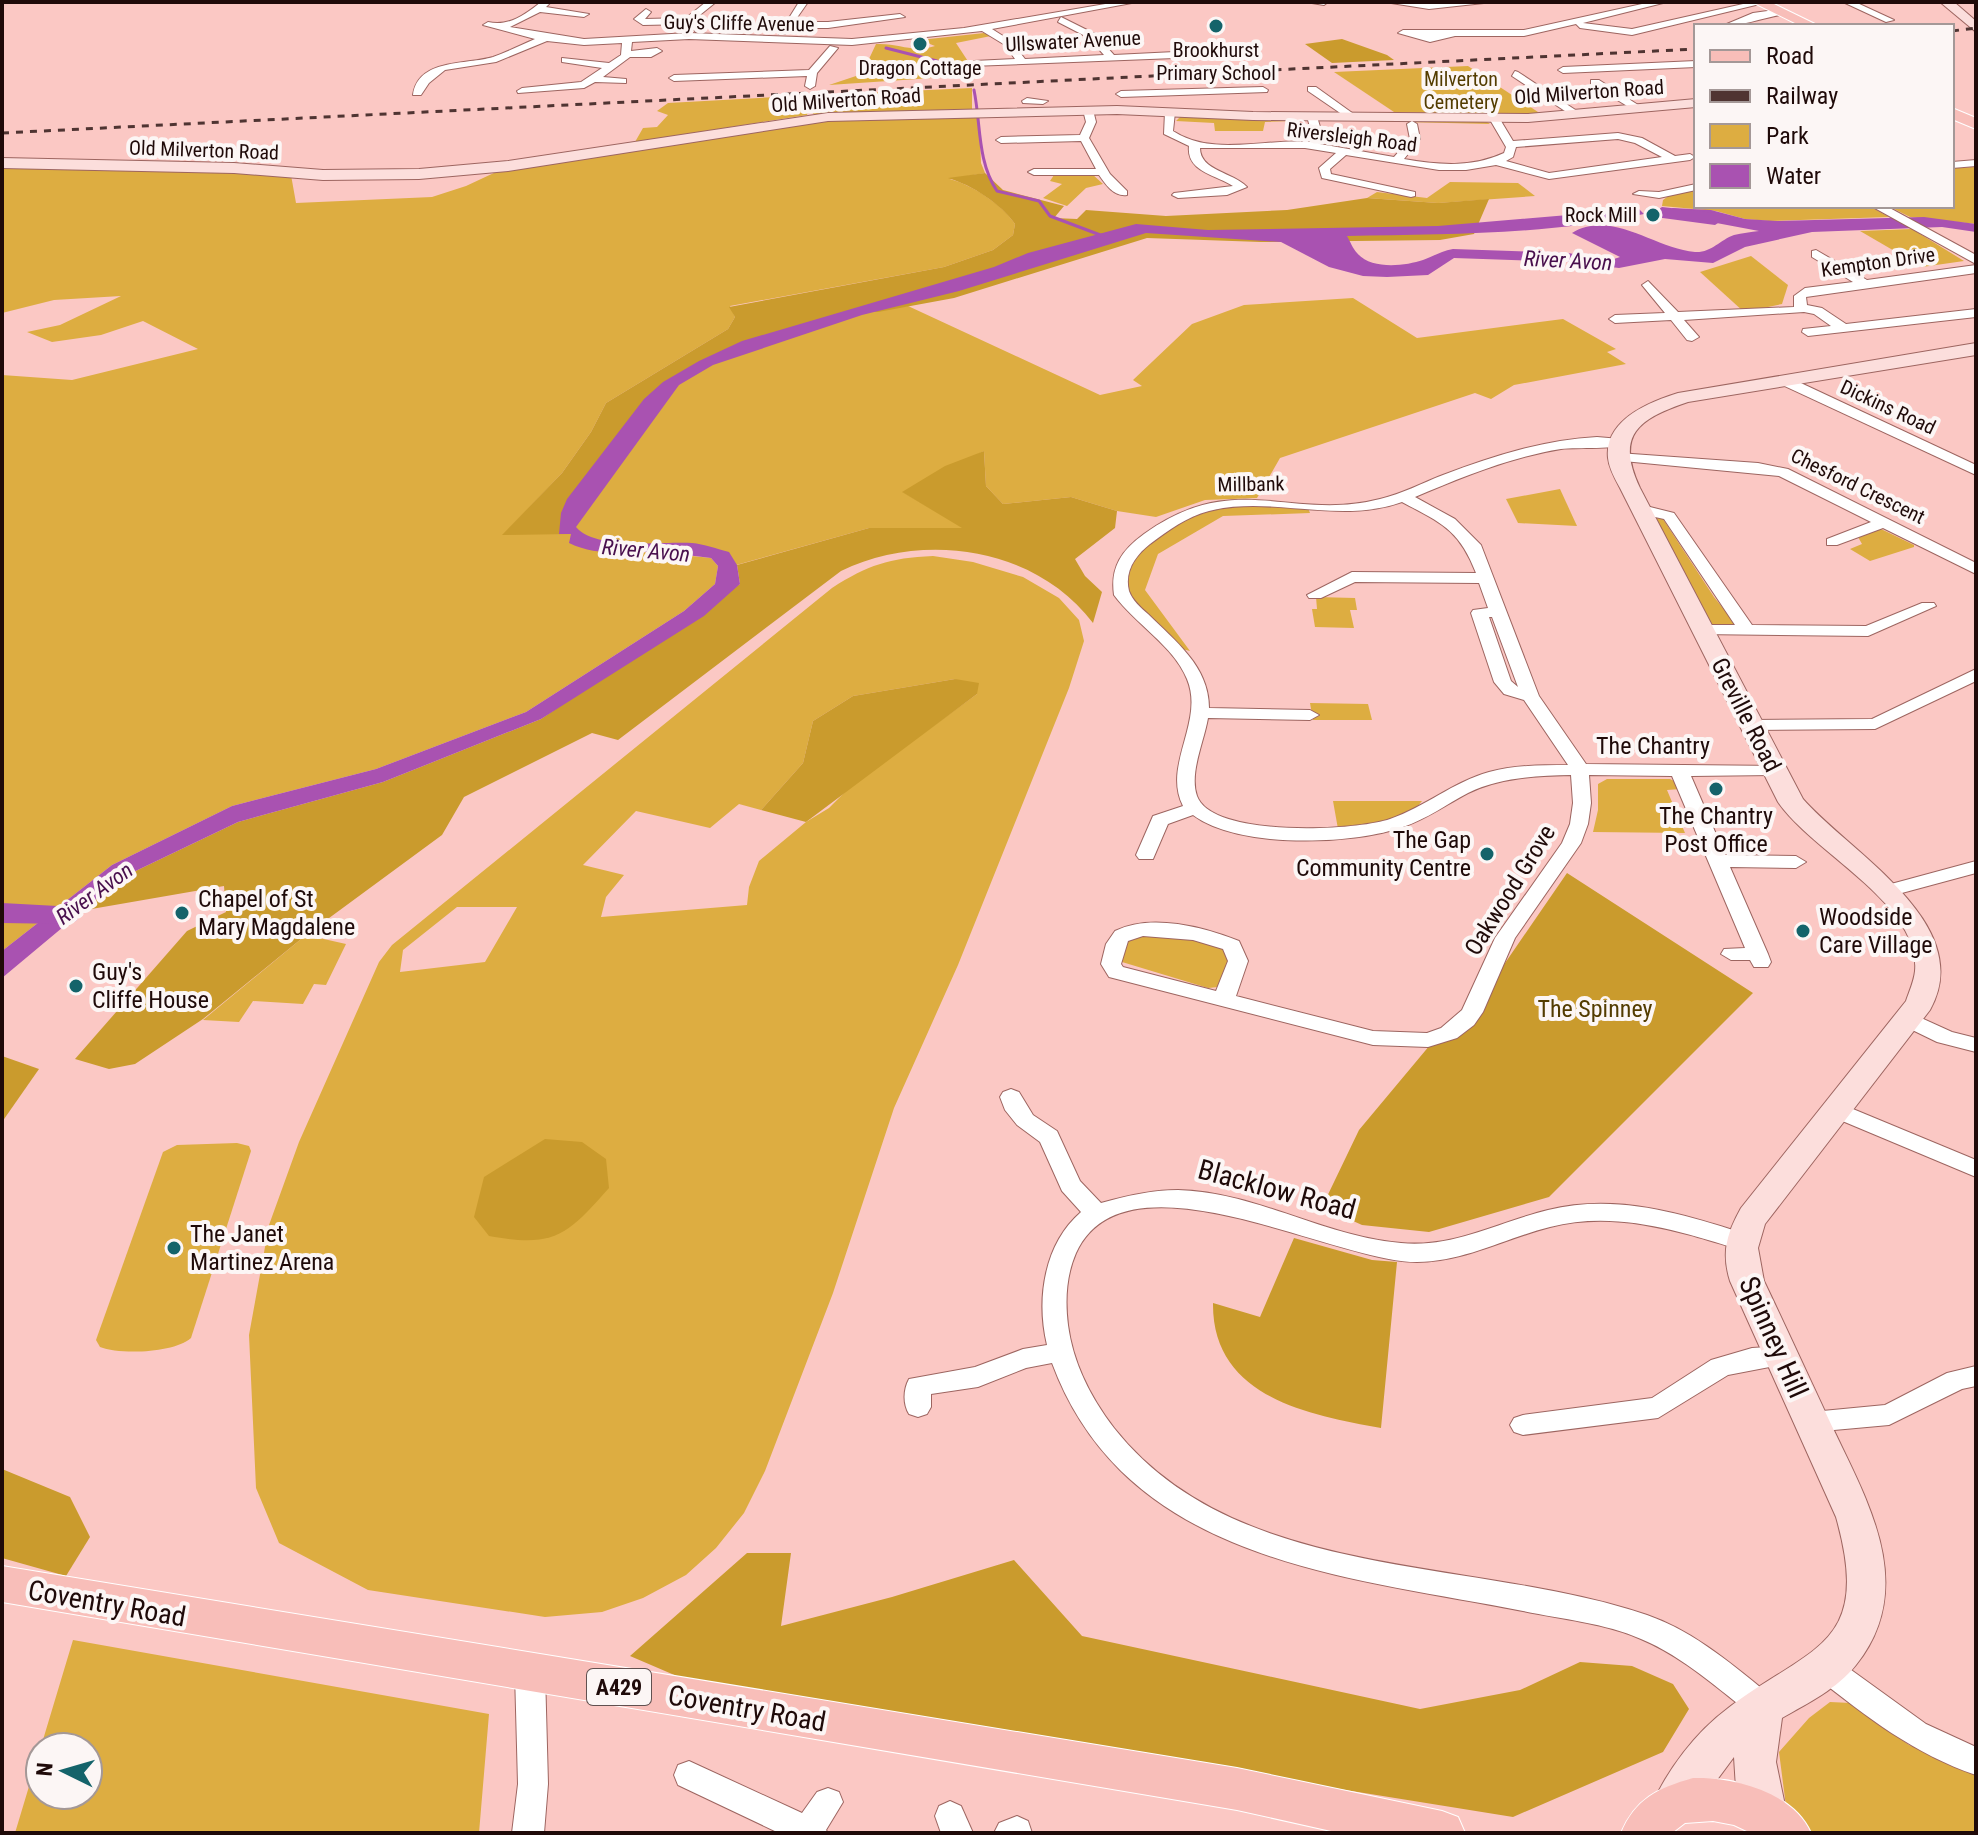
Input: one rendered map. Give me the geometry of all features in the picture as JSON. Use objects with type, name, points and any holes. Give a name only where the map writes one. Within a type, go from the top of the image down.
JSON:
[{"type":"main road","points":[[1759,2],[1808,24]]},
{"type":"main road","points":[[1954,114],[1976,124]]},
{"type":"main road","name":"Coventry Road","points":[[2,1584],[1237,1789],[1442,1833]]},
{"type":"main road","points":[[1648,1824],[1701,1798],[1717,1799],[1776,1824]]},
{"type":"street","points":[[690,21],[692,15],[712,2]]},
{"type":"street","points":[[775,41],[804,2]]},
{"type":"street","name":"Guy's Cliffe Avenue","points":[[488,25],[545,38],[627,42],[694,36],[775,41],[879,41],[984,28],[1133,2]]},
{"type":"street","points":[[1310,2],[1324,2]]},
{"type":"street","points":[[1389,2],[1429,6],[1489,2]]},
{"type":"street","points":[[1452,34],[1524,33],[1663,2]]},
{"type":"street","points":[[1570,23],[1632,32],[1759,2]]},
{"type":"street","points":[[1847,2],[1889,20]]},
{"type":"street","points":[[1946,2],[1976,28]]},
{"type":"street","points":[[500,28],[528,17],[542,5],[581,11]]},
{"type":"street","points":[[1732,24],[1753,15],[1781,12]]},
{"type":"street","points":[[628,28],[645,17],[690,21],[696,29],[694,36]]},
{"type":"street","points":[[787,25],[823,25],[900,17]]},
{"type":"street","points":[[1061,20],[1092,36],[1110,56]]},
{"type":"street","points":[[984,28],[1008,43],[1022,62]]},
{"type":"street","points":[[1630,43],[1684,32]]},
{"type":"street","points":[[417,93],[426,79],[438,70],[464,59],[493,60],[545,38]]},
{"type":"street","points":[[743,49],[752,40]]},
{"type":"street","points":[[627,42],[628,54]]},
{"type":"street","points":[[810,86],[812,73],[833,48]]},
{"type":"street","points":[[529,87],[574,87],[594,79],[628,54],[654,54]]},
{"type":"street","name":"Ullswater Avenue","points":[[974,64],[1175,55]]},
{"type":"street","points":[[571,63],[608,66]]},
{"type":"street","points":[[1563,70],[1577,72],[1694,64]]},
{"type":"street","points":[[1677,65],[1694,74]]},
{"type":"street","points":[[674,78],[735,71],[812,73]]},
{"type":"street","points":[[1515,74],[1578,115]]},
{"type":"street","points":[[594,79],[621,83],[634,79]]},
{"type":"street","points":[[1595,82],[1641,110]]},
{"type":"street","points":[[1121,94],[1265,91]]},
{"type":"street","points":[[1311,91],[1350,115]]},
{"type":"street","points":[[1207,92],[1223,105],[1224,115]]},
{"type":"street","points":[[404,94],[431,93]]},
{"type":"street","points":[[1027,101],[1045,103]]},
{"type":"street","name":"Old Milverton Road","points":[[2,163],[217,168],[323,175],[433,173],[508,166],[818,118],[985,112],[1045,103],[1088,110],[1224,115],[1494,118],[1578,115],[1694,103]]},
{"type":"street","points":[[1084,138],[1091,122],[1088,110]]},
{"type":"street","points":[[1170,112],[1167,126],[1170,134],[1183,142],[1195,144],[1193,154],[1198,163],[1233,179],[1241,187],[1227,192],[1184,193]]},
{"type":"street","points":[[1494,118],[1510,144],[1511,153],[1499,162],[1529,177],[1690,157]]},
{"type":"street","points":[[1309,123],[1318,137],[1314,146]]},
{"type":"street","points":[[1397,160],[1415,139],[1409,127]]},
{"type":"street","points":[[1001,140],[1017,136],[1084,138]]},
{"type":"street","points":[[1510,144],[1618,136],[1638,140],[1673,159]]},
{"type":"street","points":[[1084,138],[1091,147],[1100,172],[1118,190],[1099,189]]},
{"type":"street","name":"Riversleigh Road","points":[[1195,144],[1314,146],[1450,167],[1499,162]]},
{"type":"street","points":[[1344,151],[1324,168],[1325,174],[1385,191],[1411,194]]},
{"type":"street","points":[[1954,165],[1976,163]]},
{"type":"street","points":[[1042,175],[1100,172]]},
{"type":"street","points":[[1639,194],[1659,195],[1694,187]]},
{"type":"street","points":[[1881,208],[1976,260]]},
{"type":"street","points":[[1816,254],[1865,284]]},
{"type":"street","name":"Kempton Drive","points":[[1801,308],[1801,293],[1976,269]]},
{"type":"street","points":[[1648,285],[1692,337]]},
{"type":"street","name":"Kempton Drive","points":[[1615,319],[1767,313],[1801,308],[1818,311],[1837,324]]},
{"type":"street","points":[[1808,332],[1837,324],[1976,313]]},
{"type":"street","points":[[1619,450],[1638,419],[1666,403],[1696,394],[1976,349]]},
{"type":"street","name":"Dickins Road","points":[[1783,380],[1976,471]]},
{"type":"street","name":"Millbank","points":[[1195,808],[1187,798],[1185,785],[1202,713],[1198,686],[1188,667],[1122,595],[1119,574],[1130,554],[1174,520],[1208,507],[1256,501],[1346,508],[1377,505],[1490,463],[1566,443],[1593,440],[1619,450]]},
{"type":"street","name":"Greville Road","points":[[1619,450],[1642,510],[1791,802],[1810,826],[1887,891]]},
{"type":"street","name":"Chesford Crescent","points":[[1619,450],[1776,470],[1976,569]]},
{"type":"street","points":[[1402,496],[1434,511],[1462,532],[1473,545],[1498,612],[1479,613],[1501,678],[1510,690],[1530,696],[1580,770]]},
{"type":"street","name":"Greville Road","points":[[1642,510],[1669,516],[1747,630]]},
{"type":"street","points":[[1832,542],[1884,523]]},
{"type":"street","points":[[1315,595],[1352,577],[1485,578]]},
{"type":"street","points":[[1704,630],[1747,630],[1811,622],[1872,631],[1928,606]]},
{"type":"street","points":[[1752,725],[1875,724],[1976,674]]},
{"type":"street","points":[[1202,713],[1310,715]]},
{"type":"street","points":[[1146,855],[1160,820],[1195,808],[1212,820],[1235,828],[1350,834],[1407,819],[1461,787],[1485,778],[1530,771],[1580,770]]},
{"type":"street","name":"The Chantry","points":[[1580,770],[1774,770]]},
{"type":"street","name":"Oakwood Grove","points":[[1224,999],[1238,961],[1232,945],[1203,936],[1140,929],[1126,932],[1118,940],[1111,964],[1116,972],[1373,1038],[1416,1041],[1449,1033],[1472,1012],[1505,938],[1571,843],[1582,803],[1580,770]]},
{"type":"street","points":[[1679,770],[1759,958],[1731,954]]},
{"type":"street","points":[[1719,861],[1796,862]]},
{"type":"street","points":[[1741,1241],[1753,1216],[1925,994],[1931,959],[1914,920],[1887,891],[1976,867]]},
{"type":"street","points":[[1908,1019],[1945,1037],[1976,1045]]},
{"type":"street","points":[[1011,1097],[1016,1110],[1025,1120],[1049,1137],[1070,1185],[1096,1213],[1070,1243],[1059,1266],[1054,1298],[1059,1352],[1090,1418],[1106,1441],[1144,1479],[1191,1512],[1259,1542],[1299,1555],[1643,1626],[1701,1657],[1765,1708],[1756,1733],[1753,1774],[1776,1824]]},
{"type":"street","points":[[1836,1110],[1976,1169]]},
{"type":"street","name":"Blacklow Road","points":[[1096,1213],[1159,1197],[1202,1198],[1352,1242],[1413,1253],[1462,1248],[1548,1218],[1596,1212],[1661,1217],[1741,1241]]},
{"type":"street","name":"Spinney Hill","points":[[1648,1824],[1731,1731],[1826,1668],[1843,1651],[1857,1628],[1865,1602],[1867,1575],[1863,1540],[1743,1269],[1741,1241]]},
{"type":"street","points":[[918,1407],[918,1386],[978,1377],[1023,1359],[1059,1352]]},
{"type":"street","points":[[1523,1425],[1658,1408],[1720,1367],[1752,1358],[1782,1356]]},
{"type":"street","points":[[1812,1422],[1889,1415],[1956,1380],[1976,1376]]},
{"type":"street","points":[[1826,1668],[1908,1731],[1944,1750],[1976,1761]]},
{"type":"street","points":[[528,1833],[533,1784],[530,1673]]},
{"type":"street","points":[[689,1775],[810,1832],[828,1802]]},
{"type":"green space","points":[[984,33],[991,36],[956,43],[977,75],[829,85],[862,74],[876,44],[926,48],[935,46],[920,40]]},
{"type":"green space","points":[[1342,39],[1394,60],[1332,63],[1305,44]]},
{"type":"green space","name":"Milverton Cemetery","points":[[1468,66],[1544,116],[1394,112],[1334,72]]},
{"type":"green space","points":[[972,88],[972,109],[813,114],[815,105],[810,105],[807,115],[635,142],[643,128],[657,127],[668,115],[657,111],[668,103],[813,95],[811,103],[816,103],[819,95]]},
{"type":"green space","points":[[979,115],[981,163],[985,173],[950,179],[995,203],[1015,224],[1013,235],[993,250],[944,267],[730,306],[735,317],[728,329],[606,403],[591,432],[562,473],[503,535],[526,533],[672,384],[702,364],[858,312],[908,306],[1100,395],[1142,386],[1133,380],[1192,324],[1244,305],[1353,298],[1417,338],[1563,319],[1616,349],[1607,352],[1626,364],[1514,385],[1491,399],[1475,393],[1280,458],[1257,498],[1205,500],[1156,517],[1117,511],[1071,497],[1003,504],[986,486],[984,451],[903,492],[964,528],[869,528],[729,567],[715,555],[591,545],[612,554],[654,552],[711,558],[718,566],[715,584],[684,611],[526,712],[376,769],[232,806],[112,865],[2,951],[2,375],[72,380],[198,349],[143,321],[101,335],[52,342],[27,332],[60,325],[121,296],[54,300],[2,313],[2,166],[291,175],[296,203],[432,197],[496,172],[771,128],[834,121]]},
{"type":"green space","points":[[1182,115],[1484,120],[1490,124],[1320,120],[1265,122],[1263,131],[1215,131],[1214,123],[1176,121]]},
{"type":"green space","points":[[1976,167],[1976,224],[1910,217],[1892,208],[1954,208],[1954,168]]},
{"type":"green space","points":[[985,173],[1003,190],[1064,206],[1054,218],[1077,219],[1086,210],[1166,216],[1287,210],[1367,198],[1438,203],[1489,199],[1474,234],[1440,240],[1261,242],[1147,238],[954,298],[878,312],[858,312],[747,344],[672,384],[572,511],[572,534],[502,535],[562,473],[591,432],[606,403],[728,329],[735,317],[729,307],[944,267],[993,250],[1013,235],[1015,224],[985,196],[948,178]]},
{"type":"green space","points":[[1092,174],[1103,184],[1086,188],[1067,206],[1043,198],[1062,184],[1050,181],[1054,175]]},
{"type":"green space","points":[[1450,182],[1518,183],[1535,196],[1438,203],[1367,198],[1377,192],[1427,198]]},
{"type":"green space","points":[[1694,188],[1694,208],[1873,208],[1889,217],[1745,219],[1716,211],[1662,206],[1663,200],[1671,194]]},
{"type":"green space","points":[[1912,229],[1964,261],[1922,267],[1860,231]]},
{"type":"green space","points":[[1751,256],[1788,285],[1782,304],[1744,312],[1700,272]]},
{"type":"green space","points":[[984,451],[986,486],[1003,504],[1071,497],[1117,511],[1115,528],[1075,559],[1085,576],[1102,592],[1093,623],[1069,597],[1041,577],[1010,563],[976,554],[942,550],[907,552],[873,559],[841,571],[618,740],[592,733],[464,797],[442,835],[306,935],[203,1019],[135,1064],[109,1069],[75,1059],[187,931],[226,912],[224,886],[80,911],[123,877],[238,822],[383,782],[541,719],[740,584],[737,565],[869,528],[962,528],[902,492],[945,466]]},
{"type":"green space","points":[[1560,489],[1577,526],[1518,523],[1506,499]]},
{"type":"green space","points":[[1239,504],[1308,508],[1310,513],[1223,516],[1158,554],[1145,590],[1190,651],[1182,649],[1134,602],[1127,584],[1129,568],[1137,553],[1168,529],[1206,512]]},
{"type":"green space","points":[[1661,516],[1714,597],[1735,623],[1729,627],[1708,622],[1652,517]]},
{"type":"green space","points":[[1879,528],[1914,547],[1870,561],[1850,549],[1862,544],[1858,537]]},
{"type":"green space","points":[[918,557],[973,562],[1023,577],[1059,598],[1079,620],[1084,641],[1069,688],[958,965],[894,1108],[833,1293],[765,1471],[744,1513],[716,1548],[686,1575],[643,1598],[602,1612],[545,1617],[368,1590],[279,1543],[256,1488],[249,1335],[269,1225],[299,1142],[379,962],[392,945],[832,588],[880,564]],"holes":[[[955,679],[977,694],[851,786],[829,808],[806,822],[759,861],[749,887],[747,905],[601,917],[606,897],[624,875],[583,865],[636,811],[710,828],[739,804],[761,810],[803,763],[813,721],[853,696]],[[457,907],[517,907],[485,962],[400,972],[403,950]]]},
{"type":"green space","points":[[1316,597],[1355,598],[1357,610],[1350,610],[1354,628],[1315,627],[1312,609],[1317,609]]},
{"type":"green space","points":[[955,679],[979,683],[977,694],[806,822],[761,810],[803,763],[813,721],[853,696]]},
{"type":"green space","points":[[1310,703],[1368,704],[1372,720],[1313,720]]},
{"type":"green space","points":[[1607,779],[1670,779],[1678,783],[1681,789],[1667,790],[1685,833],[1593,832],[1598,810],[1598,784]]},
{"type":"green space","points":[[1333,801],[1422,801],[1406,815],[1395,819],[1338,829]]},
{"type":"green space","name":"The Spinney","points":[[1567,873],[1753,993],[1549,1197],[1429,1232],[1362,1225],[1322,1207],[1359,1130],[1430,1045],[1475,1018],[1503,966]]},
{"type":"green space","points":[[1140,934],[1222,943],[1232,951],[1218,987],[1208,988],[1122,962],[1120,955],[1131,937]]},
{"type":"green space","points":[[306,935],[346,944],[326,985],[314,984],[303,1004],[253,1001],[239,1022],[203,1020]]},
{"type":"green space","points":[[2,1056],[39,1069],[2,1122]]},
{"type":"green space","points":[[545,1139],[582,1142],[606,1159],[609,1188],[582,1217],[558,1234],[530,1240],[489,1236],[474,1217],[484,1177]]},
{"type":"green space","name":"The Janet Martinez Arena","points":[[237,1143],[249,1146],[251,1151],[191,1338],[160,1350],[120,1351],[100,1347],[96,1340],[163,1152],[177,1145]]},
{"type":"green space","points":[[1294,1238],[1372,1260],[1397,1262],[1381,1428],[1296,1408],[1269,1396],[1246,1380],[1229,1360],[1217,1335],[1213,1303],[1260,1317]]},
{"type":"green space","points":[[2,1469],[70,1497],[90,1537],[66,1576],[2,1558]]},
{"type":"green space","points":[[747,1553],[791,1553],[781,1626],[1014,1560],[1082,1636],[1420,1709],[1520,1690],[1580,1662],[1632,1666],[1673,1684],[1689,1709],[1663,1752],[1513,1817],[700,1686],[630,1656]]},
{"type":"green space","points":[[73,1640],[489,1714],[479,1833],[15,1833],[24,1803],[24,1811],[104,1811],[104,1731],[46,1731]]},
{"type":"green space","points":[[1830,1702],[1851,1703],[1909,1745],[1976,1773],[1976,1833],[1810,1833],[1787,1814],[1779,1752],[1809,1718]]},
{"type":"water","points":[[1672,208],[1711,210],[1745,219],[1777,221],[1924,217],[1976,224],[1976,232],[1942,227],[1812,232],[1745,247],[1713,263],[1665,259],[1619,268],[1568,262],[1454,258],[1428,275],[1387,277],[1363,276],[1329,267],[1281,242],[1146,233],[959,291],[862,315],[713,365],[679,385],[576,527],[586,534],[614,542],[692,543],[729,552],[737,565],[740,584],[704,616],[541,719],[383,782],[238,822],[123,877],[2,978],[2,951],[112,865],[232,806],[376,769],[526,712],[684,611],[715,584],[718,566],[711,558],[655,552],[601,552],[580,547],[569,543],[571,534],[559,534],[561,513],[567,499],[644,399],[663,382],[742,341],[994,267],[1028,253],[1136,224],[1208,230],[1438,226],[1639,209],[1644,214],[1534,230],[1347,236],[1363,258],[1388,265],[1416,262],[1453,249],[1568,253],[1611,260],[1620,257],[1572,233],[1602,225],[1695,252],[1711,248],[1734,235],[1759,231],[1674,215]]},
{"type":"waterway","points":[[886,48],[937,61],[965,76]]},
{"type":"waterway","points":[[974,90],[983,155],[997,191],[1039,201],[1050,216],[1103,236]]},
{"type":"waterway","name":"River Avon","points":[[1662,213],[1715,219]]},
{"type":"waterway","points":[[2,913],[65,914]]},
{"type":"railway","points":[[1954,31],[1976,28]]},
{"type":"railway","points":[[2,133],[1694,49]]},
{"type":"place","name":"Brookhurst Primary School","points":[[1216,26]]},
{"type":"place","name":"Dragon Cottage","points":[[920,44]]},
{"type":"place","name":"Rock Mill","points":[[1653,215]]},
{"type":"place","name":"The Chantry Post Office","points":[[1716,789]]},
{"type":"place","name":"The Gap Community Centre","points":[[1487,854]]},
{"type":"place","name":"Chapel of St Mary Magdalene","points":[[182,913]]},
{"type":"place","name":"Woodside Care Village","points":[[1803,931]]},
{"type":"place","name":"Guy's Cliffe House","points":[[76,986]]},
{"type":"place","name":"The Janet Martinez Arena","points":[[174,1248]]}]
